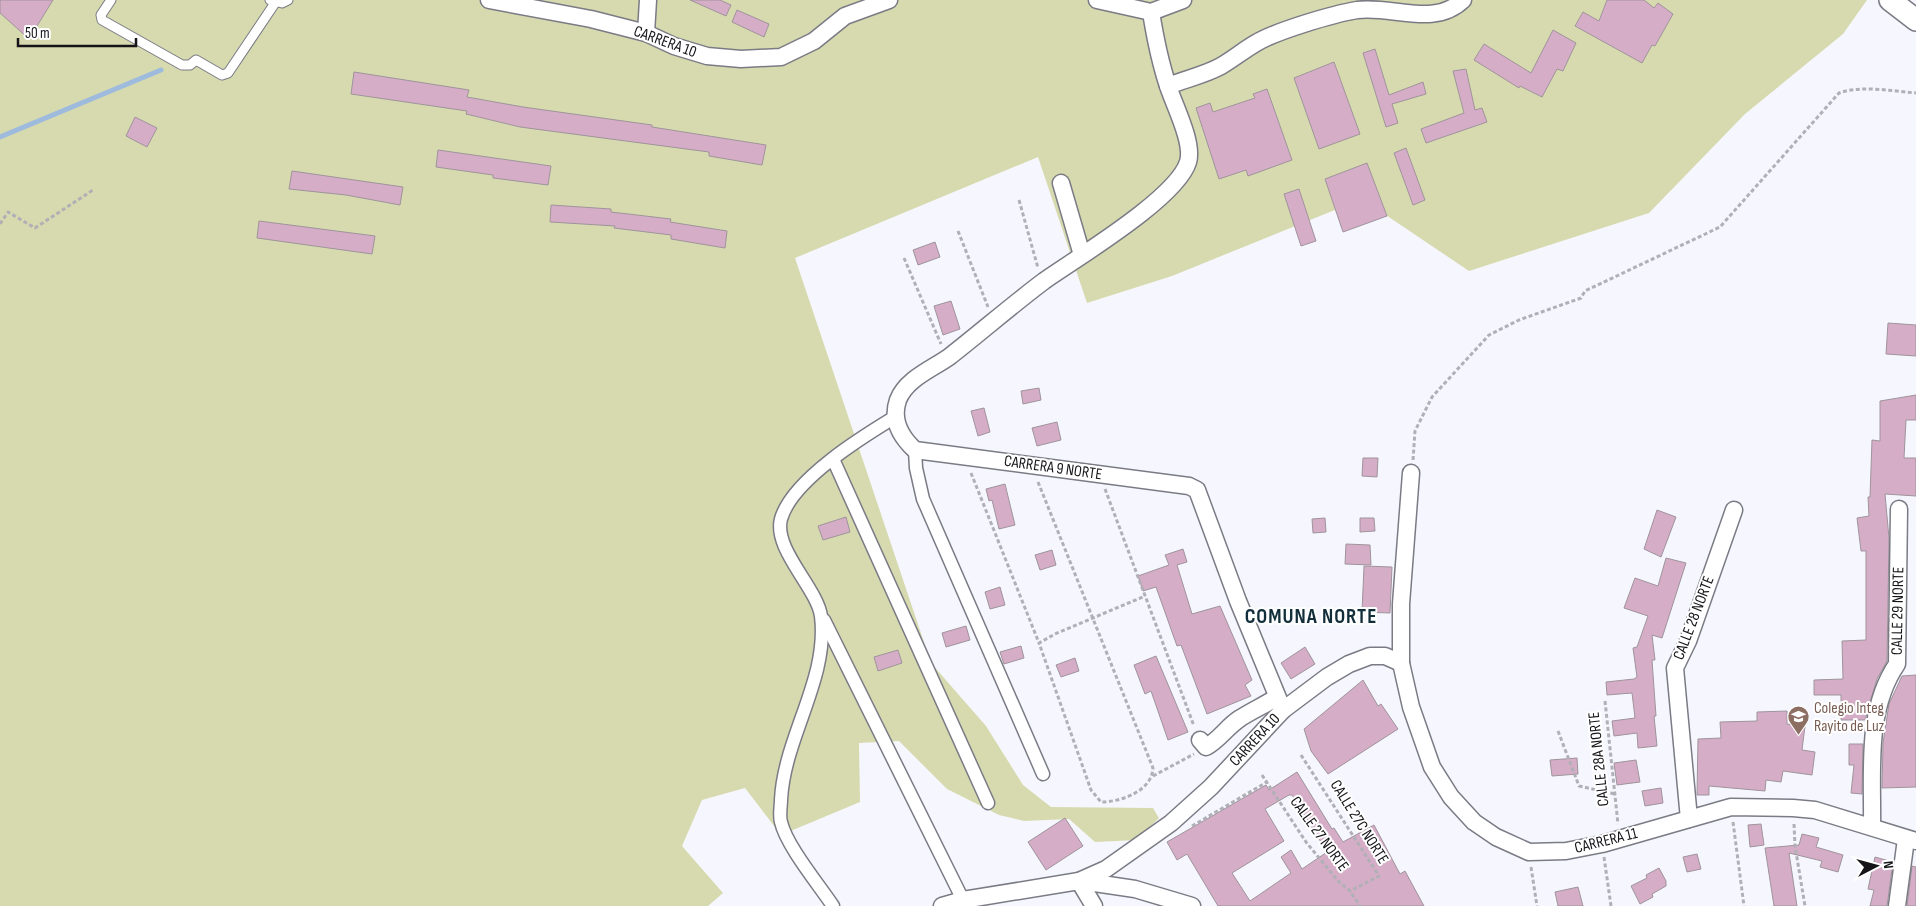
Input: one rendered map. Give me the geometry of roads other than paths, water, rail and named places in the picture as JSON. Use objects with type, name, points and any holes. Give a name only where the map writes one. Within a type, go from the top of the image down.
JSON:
[{"type":"street","name":"CARRERA 10","points":[[489,0],[590,19],[646,33],[674,46],[707,56],[741,59],[781,57],[814,41],[845,16],[889,0]]},
{"type":"street","points":[[646,33],[648,0]]},
{"type":"street","points":[[1097,0],[1151,12],[1183,0]]},
{"type":"street","points":[[1168,86],[1220,66],[1257,42],[1304,25],[1356,10],[1384,10],[1416,14],[1438,13],[1457,5],[1463,0]]},
{"type":"street","points":[[1890,0],[1916,20]]},
{"type":"street","points":[[1043,774],[923,499],[916,468],[915,450],[902,436],[895,417],[898,400],[907,386],[947,358],[1043,282],[1143,212],[1178,180],[1184,171],[1188,162],[1189,145],[1168,86],[1151,12]]},
{"type":"street","points":[[1061,183],[1082,255]]},
{"type":"street","points":[[895,417],[852,443],[811,477],[787,508],[780,525],[783,542],[821,613],[965,903]]},
{"type":"street","name":"CARRERA 9 NORTE","points":[[915,450],[1190,486],[1197,490],[1238,602],[1280,704]]},
{"type":"street","points":[[833,459],[988,804]]},
{"type":"street","points":[[1401,663],[1401,604],[1411,473]]},
{"type":"street","name":"CALLE 29 NORTE","points":[[1872,827],[1874,716],[1886,679],[1897,664],[1899,509]]},
{"type":"street","name":"CALLE 28 NORTE","points":[[1689,819],[1676,668],[1688,641],[1734,510]]},
{"type":"street","points":[[821,613],[823,640],[813,682],[782,782],[781,822],[796,853],[832,906]]},
{"type":"street","name":"CARRERA 10","points":[[942,906],[1079,881],[1106,869],[1172,823],[1211,787],[1280,704],[1348,664],[1370,656],[1384,656],[1401,663]]},
{"type":"street","name":"CARRERA 11","points":[[1401,663],[1411,707],[1432,767],[1451,797],[1474,822],[1496,837],[1529,852],[1566,851],[1602,844],[1731,807],[1815,810],[1911,840]]},
{"type":"street","points":[[1203,744],[1240,718],[1280,704]]},
{"type":"street","points":[[1897,906],[1911,840]]},
{"type":"street","points":[[1079,881],[1094,906]]},
{"type":"street","points":[[1079,881],[1135,889],[1192,906]]},
{"type":"lane","points":[[111,0],[101,15],[102,20],[182,65],[190,65],[196,60],[222,74],[228,73],[272,1],[282,4],[288,0]]},
{"type":"waterway","points":[[0,137],[161,70]]},
{"type":"place","name":"Colegio Integ Rayito de Luz","points":[[1798,736]]},
{"type":"district","name":"COMUNA NORTE","points":[[1311,616]]}]
